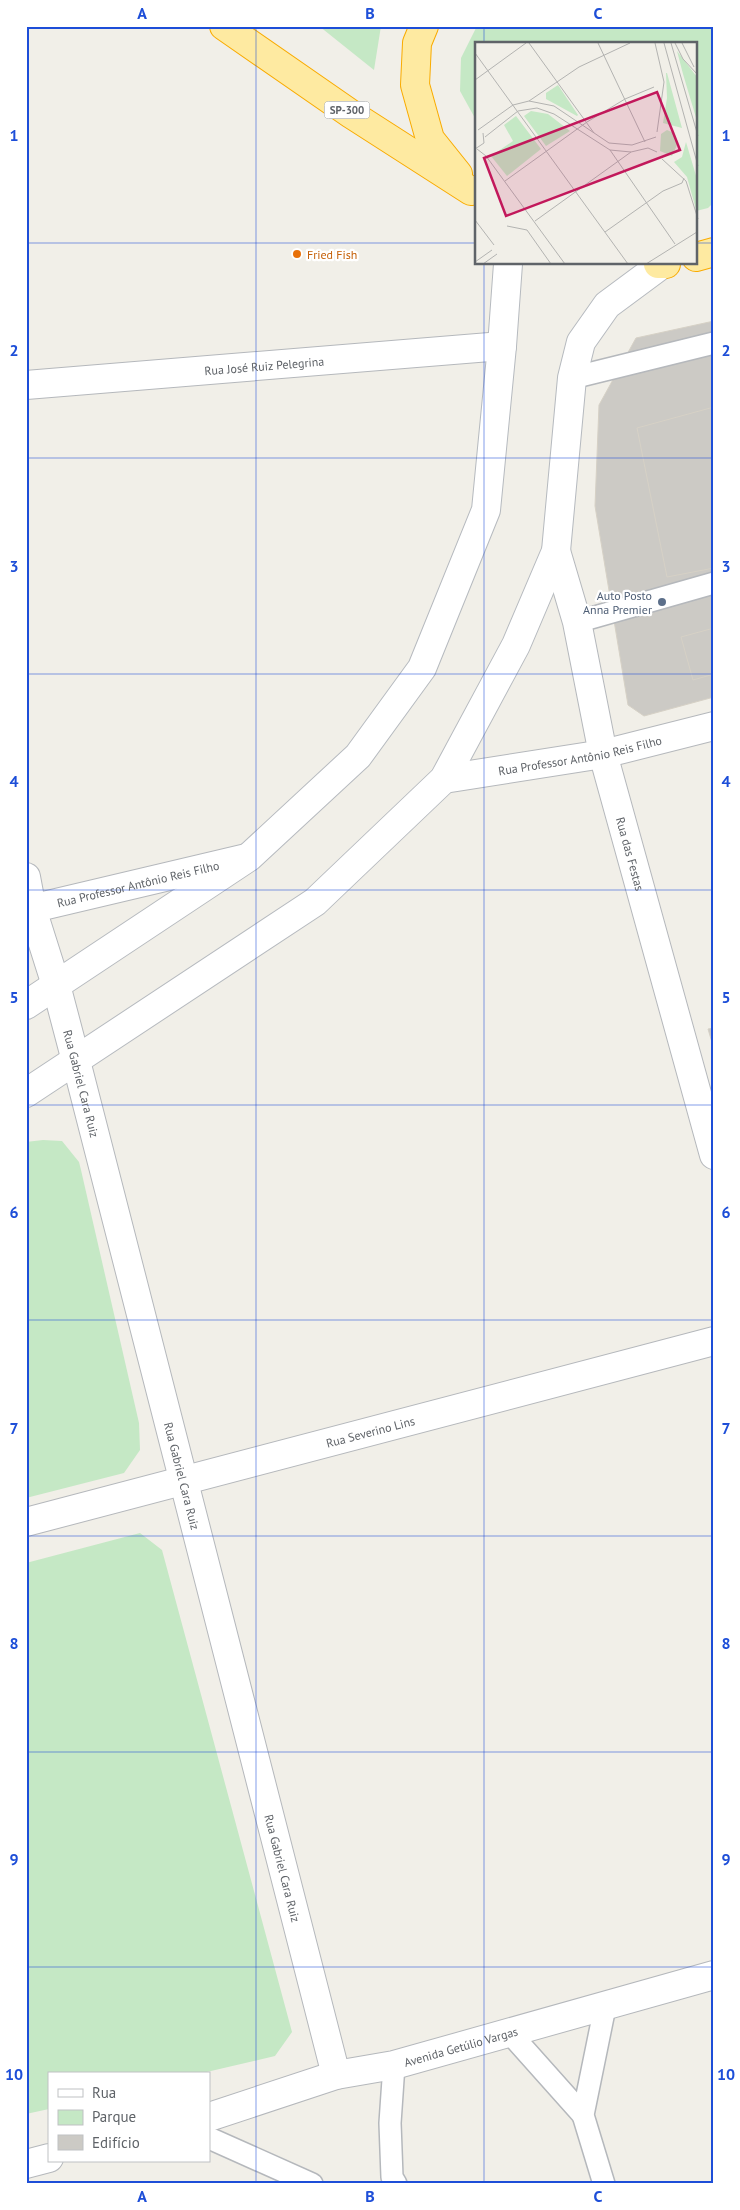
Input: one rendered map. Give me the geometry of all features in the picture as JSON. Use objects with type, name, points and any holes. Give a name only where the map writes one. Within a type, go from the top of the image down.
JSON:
[{"type":"highway","name":"SP-300","points":[[224,26],[351,114],[474,193]]},
{"type":"highway","points":[[424,26],[417,43],[415,85],[430,139],[474,193]]},
{"type":"highway","points":[[698,256],[714,252]]},
{"type":"street","points":[[26,1005],[249,857],[358,756],[422,668],[486,510],[508,265]]},
{"type":"street","points":[[26,1093],[315,902],[444,779],[516,645],[556,551],[572,378],[581,342],[608,305],[661,265]]},
{"type":"street","name":"Rua José Ruiz Pelegrina","points":[[26,385],[502,346]]},
{"type":"street","name":"Rua das Festas","points":[[556,551],[577,622],[603,754],[714,1155]]},
{"type":"street","name":"Rua Professor Antônio Reis Filho","points":[[444,779],[603,754],[714,726]]},
{"type":"street","name":"Rua Professor Antônio Reis Filho","points":[[29,910],[249,857]]},
{"type":"street","name":"Rua Gabriel Cara Ruiz","points":[[26,877],[29,910],[56,985],[336,2076]]},
{"type":"street","name":"Rua Severino Lins","points":[[26,1522],[714,1341]]},
{"type":"street","name":"Avenida Getúlio Vargas","points":[[210,2117],[336,2076],[394,2065],[714,1975]]},
{"type":"street","points":[[26,2164],[48,2158]]},
{"type":"lane","points":[[572,378],[714,343]]},
{"type":"lane","points":[[577,622],[714,584]]},
{"type":"lane","points":[[583,2115],[604,2007]]},
{"type":"lane","points":[[509,2032],[583,2115],[604,2184]]},
{"type":"lane","points":[[394,2065],[390,2123],[392,2177],[396,2184]]},
{"type":"lane","points":[[210,2138],[312,2184]]},
{"type":"green space","points":[[319,26],[381,26],[374,70]]},
{"type":"green space","points":[[477,26],[714,26],[714,202],[708,208],[698,210],[698,42],[475,42],[475,118],[460,91],[461,58]]},
{"type":"green space","points":[[43,1140],[62,1141],[79,1162],[139,1423],[140,1450],[124,1473],[26,1498],[26,1142]]},
{"type":"green space","points":[[140,1533],[162,1550],[292,2032],[275,2056],[207,2072],[48,2072],[48,2109],[26,2114],[26,1563]]},
{"type":"building","name":"Auto Posto Anna Premier","points":[[714,321],[714,697],[644,716],[628,705],[595,506],[599,405],[636,338]]},
{"type":"building","points":[[714,407],[714,568],[667,577],[637,428]]},
{"type":"building","points":[[714,628],[714,674],[693,680],[681,637]]},
{"type":"building","points":[[714,1028],[714,1049],[708,1029]]},
{"type":"place","name":"Fried Fish","points":[[297,254]]},
{"type":"place","name":"Auto Posto Anna Premier","points":[[662,602]]}]
